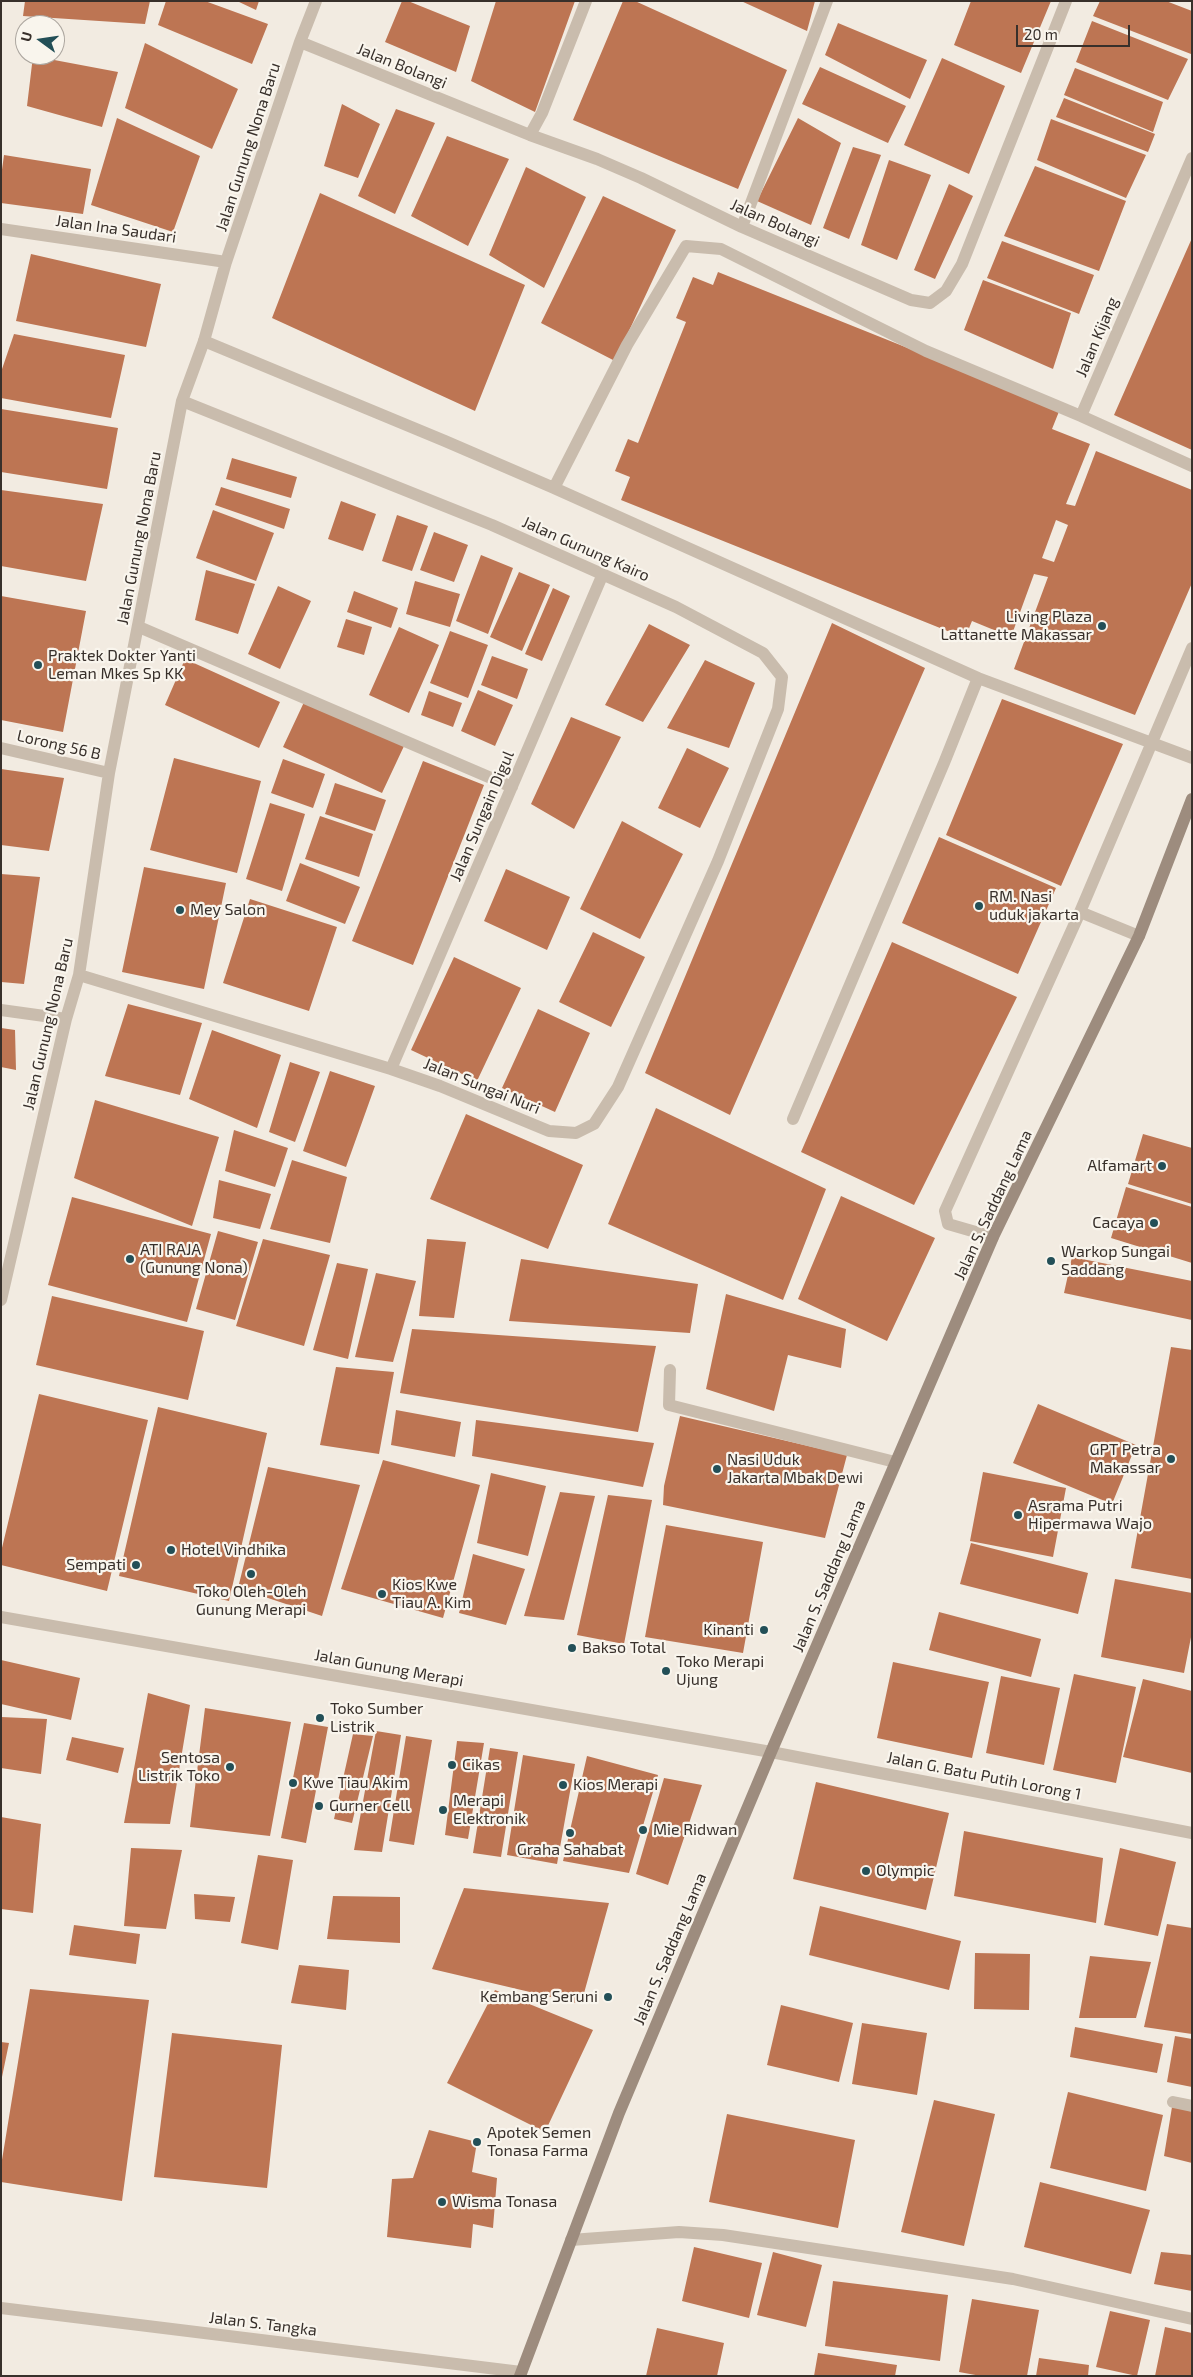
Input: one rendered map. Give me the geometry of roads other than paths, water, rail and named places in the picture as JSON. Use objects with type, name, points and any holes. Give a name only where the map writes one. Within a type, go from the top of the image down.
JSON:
[{"type":"main road","name":"Jalan S. Saddang Lama","points":[[521,2374],[619,2113],[771,1752],[993,1237],[1139,936],[1192,799]]},
{"type":"street","name":"Jalan Gunung Nona Baru","points":[[1,1300],[66,1019],[79,975],[109,773],[182,401],[204,341],[226,262],[300,42],[316,1]]},
{"type":"street","points":[[530,135],[542,113],[586,1]]},
{"type":"street","points":[[742,227],[827,1]]},
{"type":"street","name":"Jalan Bolangi","points":[[300,42],[642,178],[742,227],[911,300],[930,303],[946,291],[962,264],[1066,1]]},
{"type":"street","name":"Jalan Kijang","points":[[1081,416],[1192,158]]},
{"type":"street","name":"Jalan Ina Saudari","points":[[1,229],[226,262]]},
{"type":"street","points":[[554,488],[627,346],[686,246],[721,249],[926,351],[1081,416],[1192,466]]},
{"type":"street","points":[[204,341],[554,488],[978,678],[1192,758]]},
{"type":"street","name":"Jalan Gunung Kairo","points":[[182,401],[492,525],[602,576],[676,607],[763,653],[782,677],[778,709],[718,861]]},
{"type":"street","name":"Jalan Sungain Digul","points":[[391,1069],[602,576]]},
{"type":"street","points":[[139,627],[512,787]]},
{"type":"street","points":[[993,1237],[948,1224],[945,1211],[1080,912],[1153,744],[1192,648]]},
{"type":"street","points":[[793,1119],[978,678]]},
{"type":"street","name":"Lorong 56 B","points":[[1,748],[109,773]]},
{"type":"street","name":"Jalan Sungai Nuri","points":[[79,975],[391,1069],[440,1086],[549,1130],[576,1133],[594,1124],[618,1087],[718,861]]},
{"type":"street","points":[[1080,912],[1139,936]]},
{"type":"street","points":[[1,1010],[66,1019]]},
{"type":"street","points":[[670,1370],[669,1405],[895,1462]]},
{"type":"street","name":"Jalan Gunung Merapi","points":[[1,1617],[771,1752]]},
{"type":"street","name":"Jalan G. Batu Putih Lorong 1","points":[[771,1752],[1192,1832]]},
{"type":"street","points":[[1173,2102],[1192,2106]]},
{"type":"street","points":[[571,2240],[679,2232],[723,2236],[1013,2279],[1192,2319]]},
{"type":"street","name":"Jalan S. Tangka","points":[[1,2308],[521,2374]]},
{"type":"place","name":"Living Plaza Lattanette Makassar","points":[[1102,626]]},
{"type":"place","name":"Praktek Dokter Yanti Leman Mkes Sp KK","points":[[38,665]]},
{"type":"place","name":"RM. Nasi uduk jakarta","points":[[979,906]]},
{"type":"place","name":"Mey Salon","points":[[180,910]]},
{"type":"place","name":"Alfamart","points":[[1162,1166]]},
{"type":"place","name":"Cacaya","points":[[1154,1223]]},
{"type":"place","name":"ATI RAJA (Gunung Nona)","points":[[130,1259]]},
{"type":"place","name":"Warkop Sungai Saddang","points":[[1051,1261]]},
{"type":"place","name":"GPT Petra Makassar","points":[[1171,1459]]},
{"type":"place","name":"Nasi Uduk Jakarta Mbak Dewi","points":[[717,1469]]},
{"type":"place","name":"Asrama Putri Hipermawa Wajo","points":[[1018,1515]]},
{"type":"place","name":"Hotel Vindhika","points":[[171,1550]]},
{"type":"place","name":"Sempati","points":[[136,1565]]},
{"type":"place","name":"Toko Oleh-Oleh Gunung Merapi","points":[[251,1574]]},
{"type":"place","name":"Kios Kwe Tiau A. Kim","points":[[382,1594]]},
{"type":"place","name":"Kinanti","points":[[764,1630]]},
{"type":"place","name":"Bakso Total","points":[[572,1648]]},
{"type":"place","name":"Toko Merapi Ujung","points":[[666,1671]]},
{"type":"place","name":"Toko Sumber Listrik","points":[[320,1718]]},
{"type":"place","name":"Cikas","points":[[452,1765]]},
{"type":"place","name":"Sentosa Listrik Toko","points":[[230,1767]]},
{"type":"place","name":"Kwe Tiau Akim","points":[[293,1783]]},
{"type":"place","name":"Kios Merapi","points":[[563,1785]]},
{"type":"place","name":"Gurner Cell","points":[[319,1806]]},
{"type":"place","name":"Merapi Elektronik","points":[[443,1810]]},
{"type":"place","name":"Mie Ridwan","points":[[643,1830]]},
{"type":"place","name":"Graha Sahabat","points":[[570,1833]]},
{"type":"place","name":"Olympic","points":[[866,1871]]},
{"type":"place","name":"Kembang Seruni","points":[[608,1997]]},
{"type":"place","name":"Apotek Semen Tonasa Farma","points":[[477,2142]]},
{"type":"place","name":"Wisma Tonasa","points":[[442,2202]]}]
